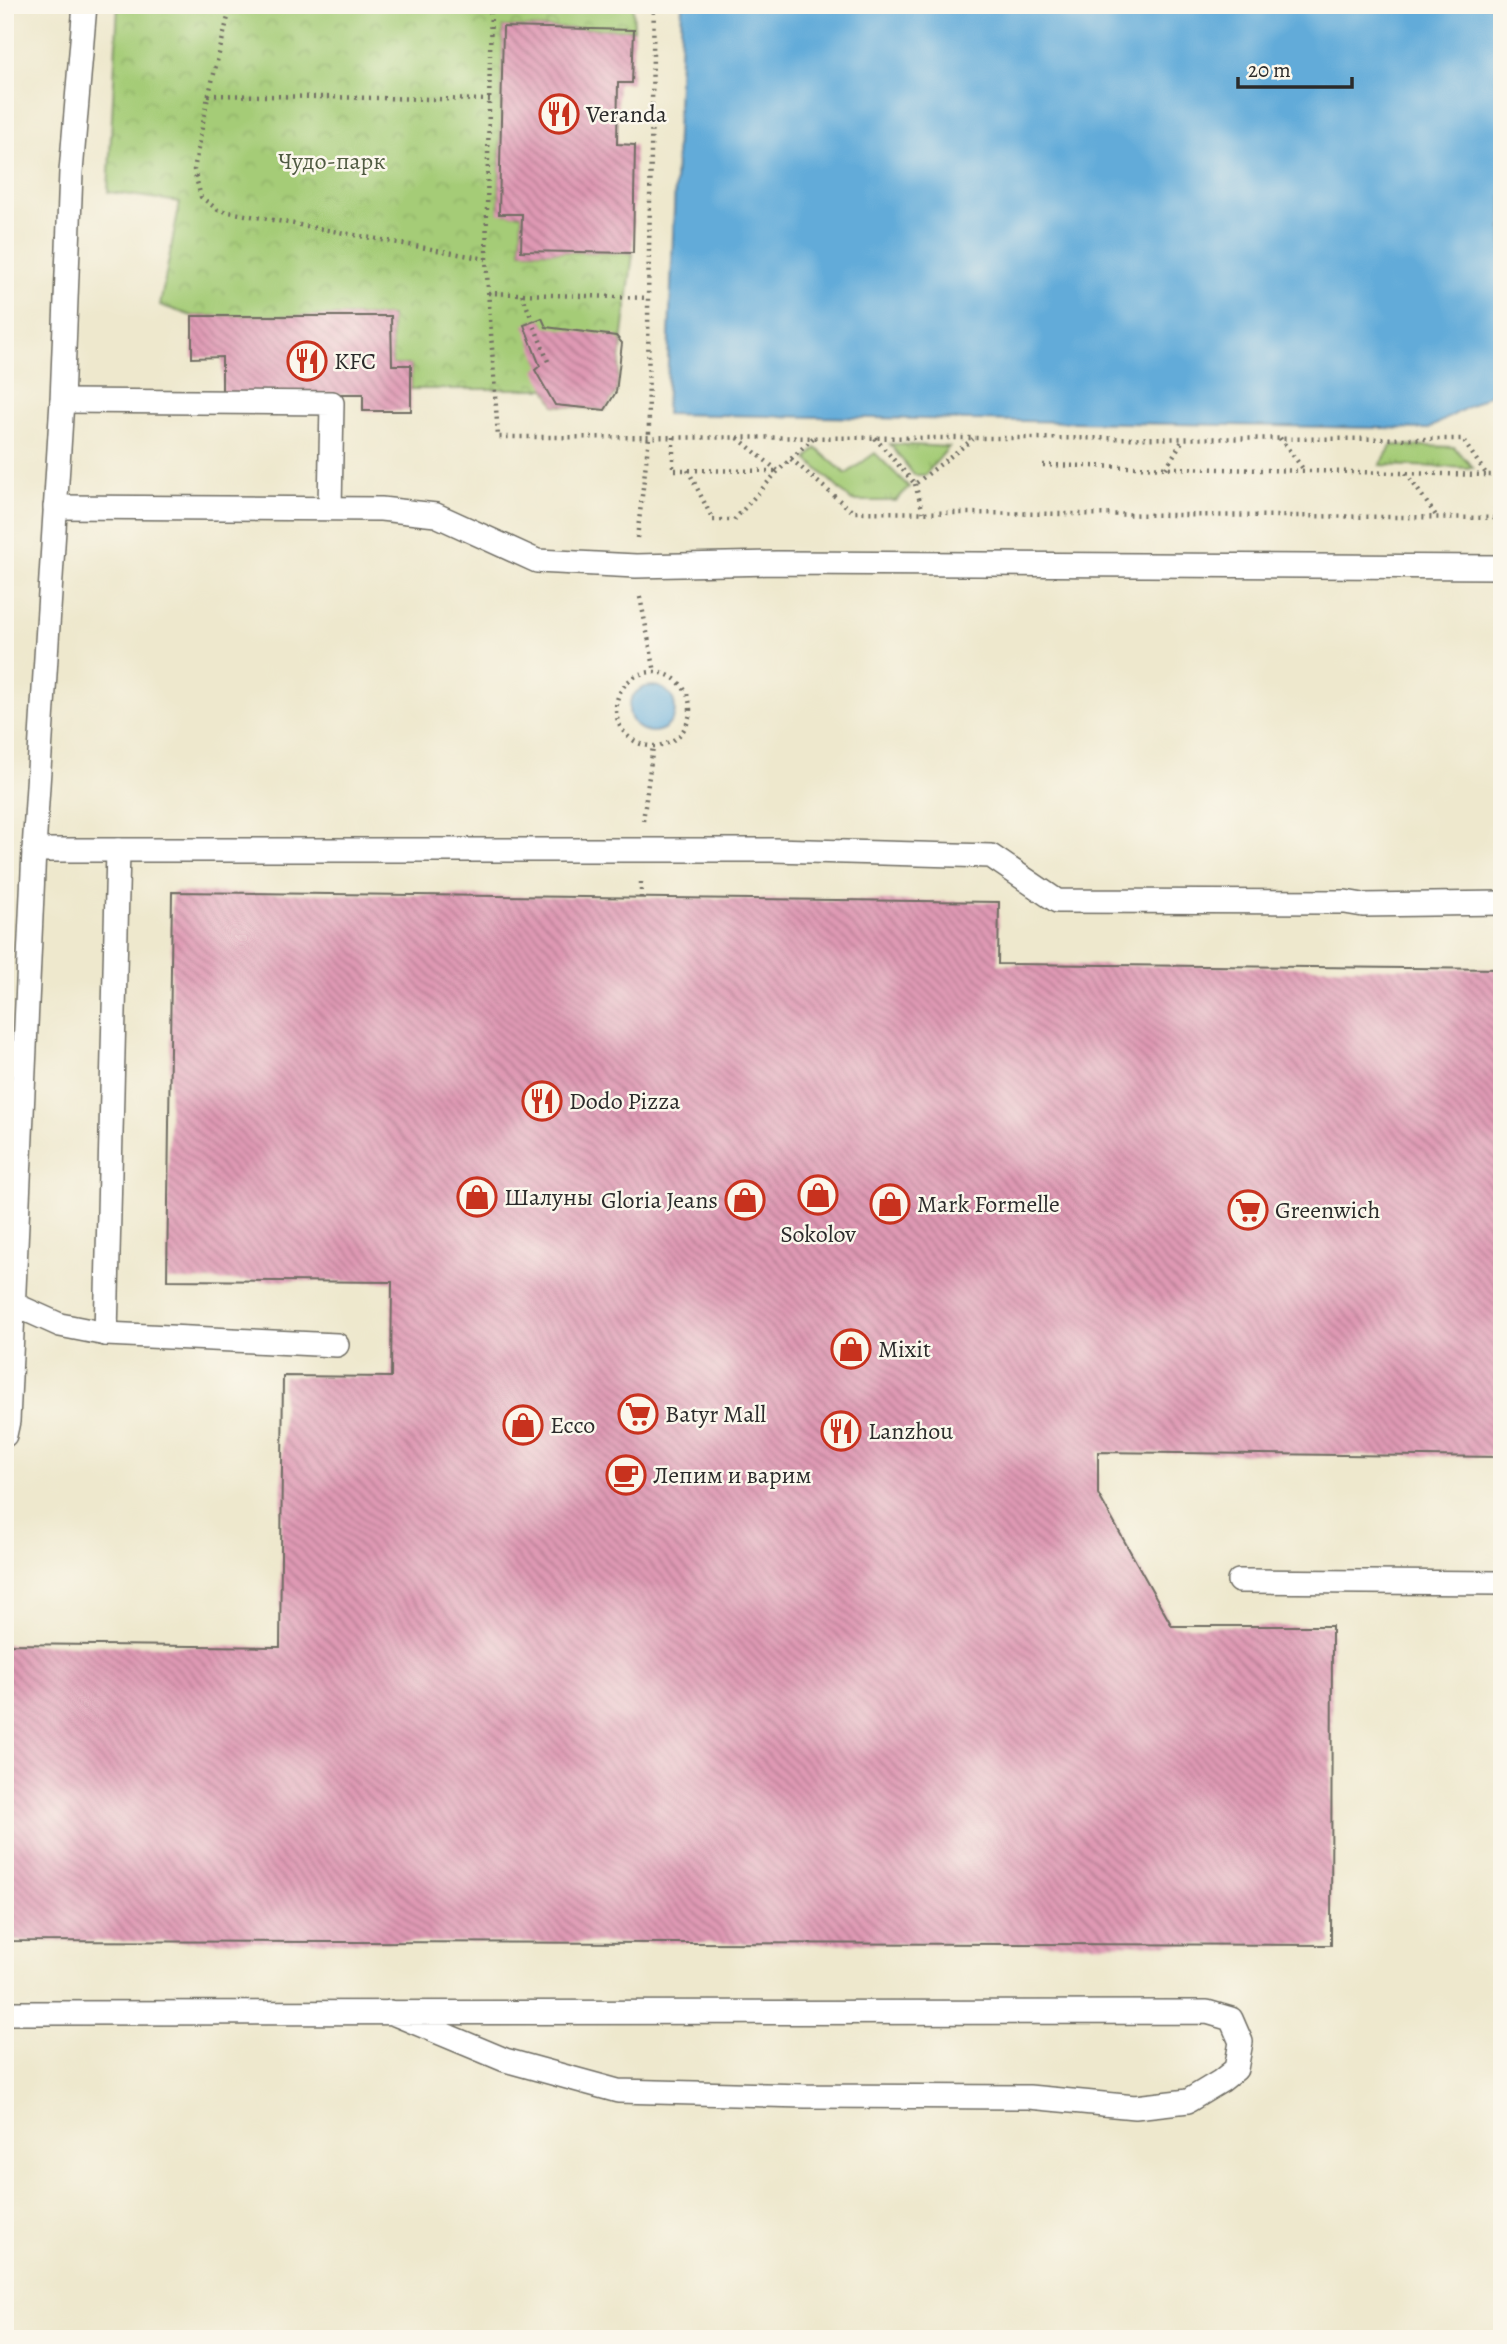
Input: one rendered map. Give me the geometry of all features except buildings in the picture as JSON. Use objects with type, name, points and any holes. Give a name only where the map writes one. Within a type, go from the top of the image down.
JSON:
[{"type":"lane","points":[[5,1435],[8,1421],[34,850],[62,401],[71,172],[85,5]]},
{"type":"lane","points":[[62,401],[332,404],[330,508]]},
{"type":"lane","points":[[55,507],[381,509],[436,515],[537,561],[636,566],[777,563],[1502,567]]},
{"type":"lane","points":[[34,850],[773,850],[991,856],[1057,901],[1502,904]]},
{"type":"lane","points":[[106,1334],[118,850]]},
{"type":"lane","points":[[13,1304],[60,1325],[106,1334],[337,1345]]},
{"type":"lane","points":[[1239,1581],[1502,1583]]},
{"type":"lane","points":[[5,2013],[390,2012],[1207,2012],[1231,2019],[1241,2042],[1236,2069],[1222,2081],[1188,2101],[1135,2107],[1029,2097],[805,2096],[618,2091],[505,2060],[390,2012]]},
{"type":"path","points":[[231,5],[208,95],[194,170],[201,197],[218,210],[486,259]]},
{"type":"path","points":[[491,5],[486,259],[498,437],[1462,439],[1487,475]]},
{"type":"path","points":[[636,549],[649,437],[648,298],[654,5]]},
{"type":"path","points":[[208,95],[490,100]]},
{"type":"path","points":[[488,293],[648,298]]},
{"type":"path","points":[[522,294],[549,364]]},
{"type":"path","points":[[673,437],[673,470],[778,471]]},
{"type":"path","points":[[738,437],[778,471]]},
{"type":"path","points":[[688,470],[713,520],[734,520],[778,471],[814,437]]},
{"type":"path","points":[[874,437],[915,484],[923,512]]},
{"type":"path","points":[[1166,468],[1184,437]]},
{"type":"path","points":[[1279,438],[1305,471]]},
{"type":"path","points":[[915,484],[974,439]]},
{"type":"path","points":[[791,459],[853,512],[1502,518]]},
{"type":"path","points":[[1043,465],[1502,475]]},
{"type":"path","points":[[1405,473],[1437,517]]},
{"type":"path","points":[[639,592],[654,672]]},
{"type":"path","points":[[654,672],[667,675],[686,691],[689,716],[685,728],[677,737],[666,744],[653,746],[631,739],[618,720],[616,708],[624,686],[643,673],[654,672]]},
{"type":"path","points":[[642,830],[653,746]]},
{"type":"green space","name":"Чудо-парк","points":[[118,5],[633,5],[634,30],[503,27],[499,213],[522,214],[521,251],[633,253],[616,392],[605,410],[555,405],[546,389],[411,389],[411,365],[392,365],[391,316],[192,316],[160,305],[180,202],[108,192]]},
{"type":"green space","points":[[890,444],[949,447],[925,475],[914,475]]},
{"type":"green space","points":[[1392,445],[1454,447],[1473,468],[1380,465]]},
{"type":"green space","points":[[816,448],[846,474],[875,453],[909,487],[896,501],[852,501],[807,459]]},
{"type":"water","points":[[682,5],[1502,5],[1502,386],[1428,429],[666,414]]},
{"type":"water","points":[[652,686],[668,693],[675,709],[668,725],[652,732],[636,725],[629,709],[636,693]]},
{"type":"place","name":"Veranda","points":[[559,114]]},
{"type":"place","name":"KFC","points":[[307,361]]},
{"type":"place","name":"Dodo Pizza","points":[[542,1101]]},
{"type":"place","name":"Sokolov","points":[[818,1195]]},
{"type":"place","name":"Шалуны","points":[[477,1197]]},
{"type":"place","name":"Gloria Jeans","points":[[745,1200]]},
{"type":"place","name":"Mark Formelle","points":[[890,1204]]},
{"type":"place","name":"Greenwich","points":[[1248,1210]]},
{"type":"place","name":"Mixit","points":[[851,1349]]},
{"type":"place","name":"Batyr Mall","points":[[638,1414]]},
{"type":"place","name":"Ecco","points":[[523,1425]]},
{"type":"place","name":"Lanzhou","points":[[841,1431]]},
{"type":"place","name":"Лепим и варим","points":[[626,1475]]}]
